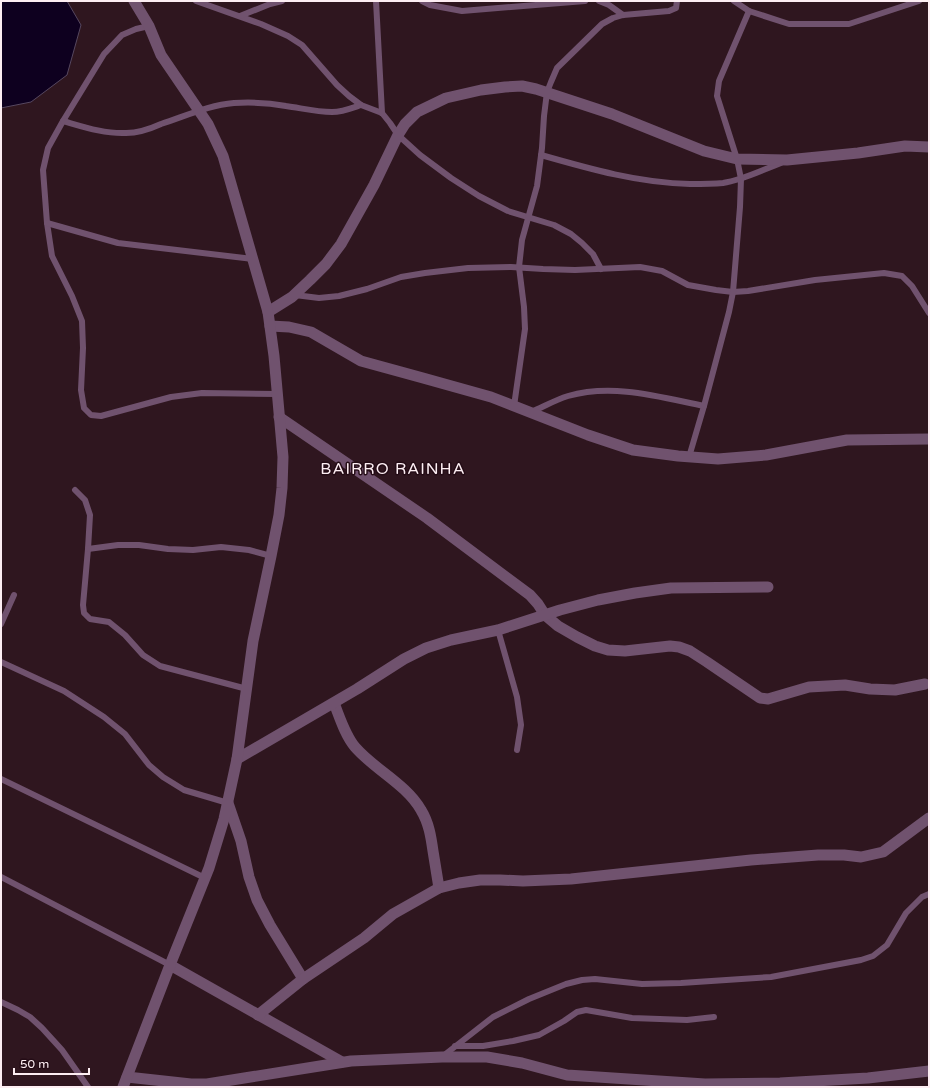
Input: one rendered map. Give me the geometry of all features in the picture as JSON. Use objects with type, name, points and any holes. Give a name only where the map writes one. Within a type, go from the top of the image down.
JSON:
[{"type":"street","points":[[134,1],[149,26],[161,54],[208,124],[223,156],[268,312],[274,356],[283,457],[279,515],[272,556],[253,641],[237,759],[224,820],[205,878],[125,1082],[208,1084],[342,1062],[442,1057],[487,1057],[567,1075],[705,1084],[780,1083],[868,1078],[929,1071]]},
{"type":"street","points":[[268,312],[293,295],[310,280],[326,264],[341,244],[374,185],[398,135],[405,124],[417,112],[446,98],[481,90],[522,86],[547,92],[612,114],[704,151],[737,159],[787,160],[858,153],[905,146],[929,146]]},
{"type":"street","points":[[270,326],[289,327],[311,332],[361,362],[491,397],[588,436],[633,450],[718,459],[766,455],[847,440],[929,439]]},
{"type":"street","points":[[279,416],[427,518],[530,595],[545,615],[558,626],[595,646],[608,650],[625,651],[670,646],[690,651],[760,698],[768,699],[809,687],[845,685],[870,689],[895,690],[926,684]]},
{"type":"street","points":[[237,759],[334,703],[404,659],[426,648],[451,640],[498,630],[560,610],[598,600],[635,593],[672,588],[768,587]]},
{"type":"street","points":[[334,703],[347,733],[355,746],[370,762],[414,799],[422,812],[430,830],[439,888]]},
{"type":"street","points":[[228,802],[241,841],[249,877],[257,900],[270,925],[303,979]]},
{"type":"street","points":[[258,1015],[303,979],[364,938],[393,914],[439,888],[480,880],[523,881],[570,879],[744,860],[811,855],[844,855],[861,857],[883,852],[929,818]]},
{"type":"street","points":[[170,965],[342,1062]]},
{"type":"street","points":[[588,1077],[606,1087]]},
{"type":"lane","points":[[196,1],[260,24],[288,36],[302,45],[349,96],[361,105],[382,113],[398,135],[420,155],[479,196],[508,211],[554,225],[571,234],[593,254],[601,269]]},
{"type":"lane","points":[[240,16],[270,4],[282,1]]},
{"type":"lane","points":[[376,1],[382,113]]},
{"type":"lane","points":[[422,1],[430,5],[462,11],[584,1]]},
{"type":"lane","points":[[599,1],[609,5],[623,15]]},
{"type":"lane","points":[[514,406],[525,329],[519,267],[522,240],[537,186],[547,92],[557,68],[602,24],[612,18],[623,15],[669,11],[676,8],[677,1]]},
{"type":"lane","points":[[734,1],[749,11],[789,24],[849,24],[919,1]]},
{"type":"lane","points":[[689,457],[704,406],[733,292],[741,178],[737,159],[717,96],[719,81],[749,11]]},
{"type":"lane","points":[[149,26],[136,29],[122,35],[104,54],[48,148],[43,170],[47,223],[52,256],[72,296],[82,321],[83,348],[81,390],[84,408],[91,415],[101,416],[171,397],[202,393],[277,394]]},
{"type":"lane","points":[[63,121],[109,133],[126,133],[142,131],[217,105],[246,103],[333,112],[361,105]]},
{"type":"lane","points":[[541,155],[584,167],[647,181],[675,184],[724,183],[787,160]]},
{"type":"lane","points":[[47,223],[118,243],[253,259]]},
{"type":"lane","points":[[293,295],[319,298],[339,296],[367,289],[401,277],[468,268],[519,267],[543,269],[601,269],[640,267],[662,271],[688,285],[733,292],[815,280],[884,273],[902,276],[912,286],[929,313]]},
{"type":"lane","points":[[529,412],[568,396],[596,391],[633,392],[704,406]]},
{"type":"lane","points":[[75,490],[85,500],[90,515],[82,605],[84,613],[90,619],[109,622],[125,635],[143,655],[160,666],[247,689]]},
{"type":"lane","points":[[88,548],[118,545],[139,545],[168,549],[193,550],[222,547],[249,550],[272,556]]},
{"type":"lane","points":[[1,624],[14,595]]},
{"type":"lane","points":[[498,630],[517,697],[520,725],[517,750]]},
{"type":"lane","points":[[1,662],[64,691],[104,717],[125,734],[149,765],[163,777],[184,790],[228,802]]},
{"type":"lane","points":[[1,779],[205,878]]},
{"type":"lane","points":[[1,877],[170,965]]},
{"type":"lane","points":[[442,1057],[494,1017],[528,999],[566,984],[582,980],[596,979],[642,984],[771,977],[861,960],[873,956],[887,945],[906,913],[922,898],[929,894]]},
{"type":"lane","points":[[1,1002],[30,1017],[42,1028],[62,1050],[88,1087]]},
{"type":"lane","points":[[455,1046],[483,1046],[539,1035],[564,1022],[577,1012],[586,1010],[639,1018],[687,1020],[714,1017]]},
{"type":"shaded area","points":[[1,1],[67,1],[81,25],[67,75],[31,102],[1,108]]},
{"type":"district","name":"BAIRRO RAINHA","points":[[393,468]]}]
